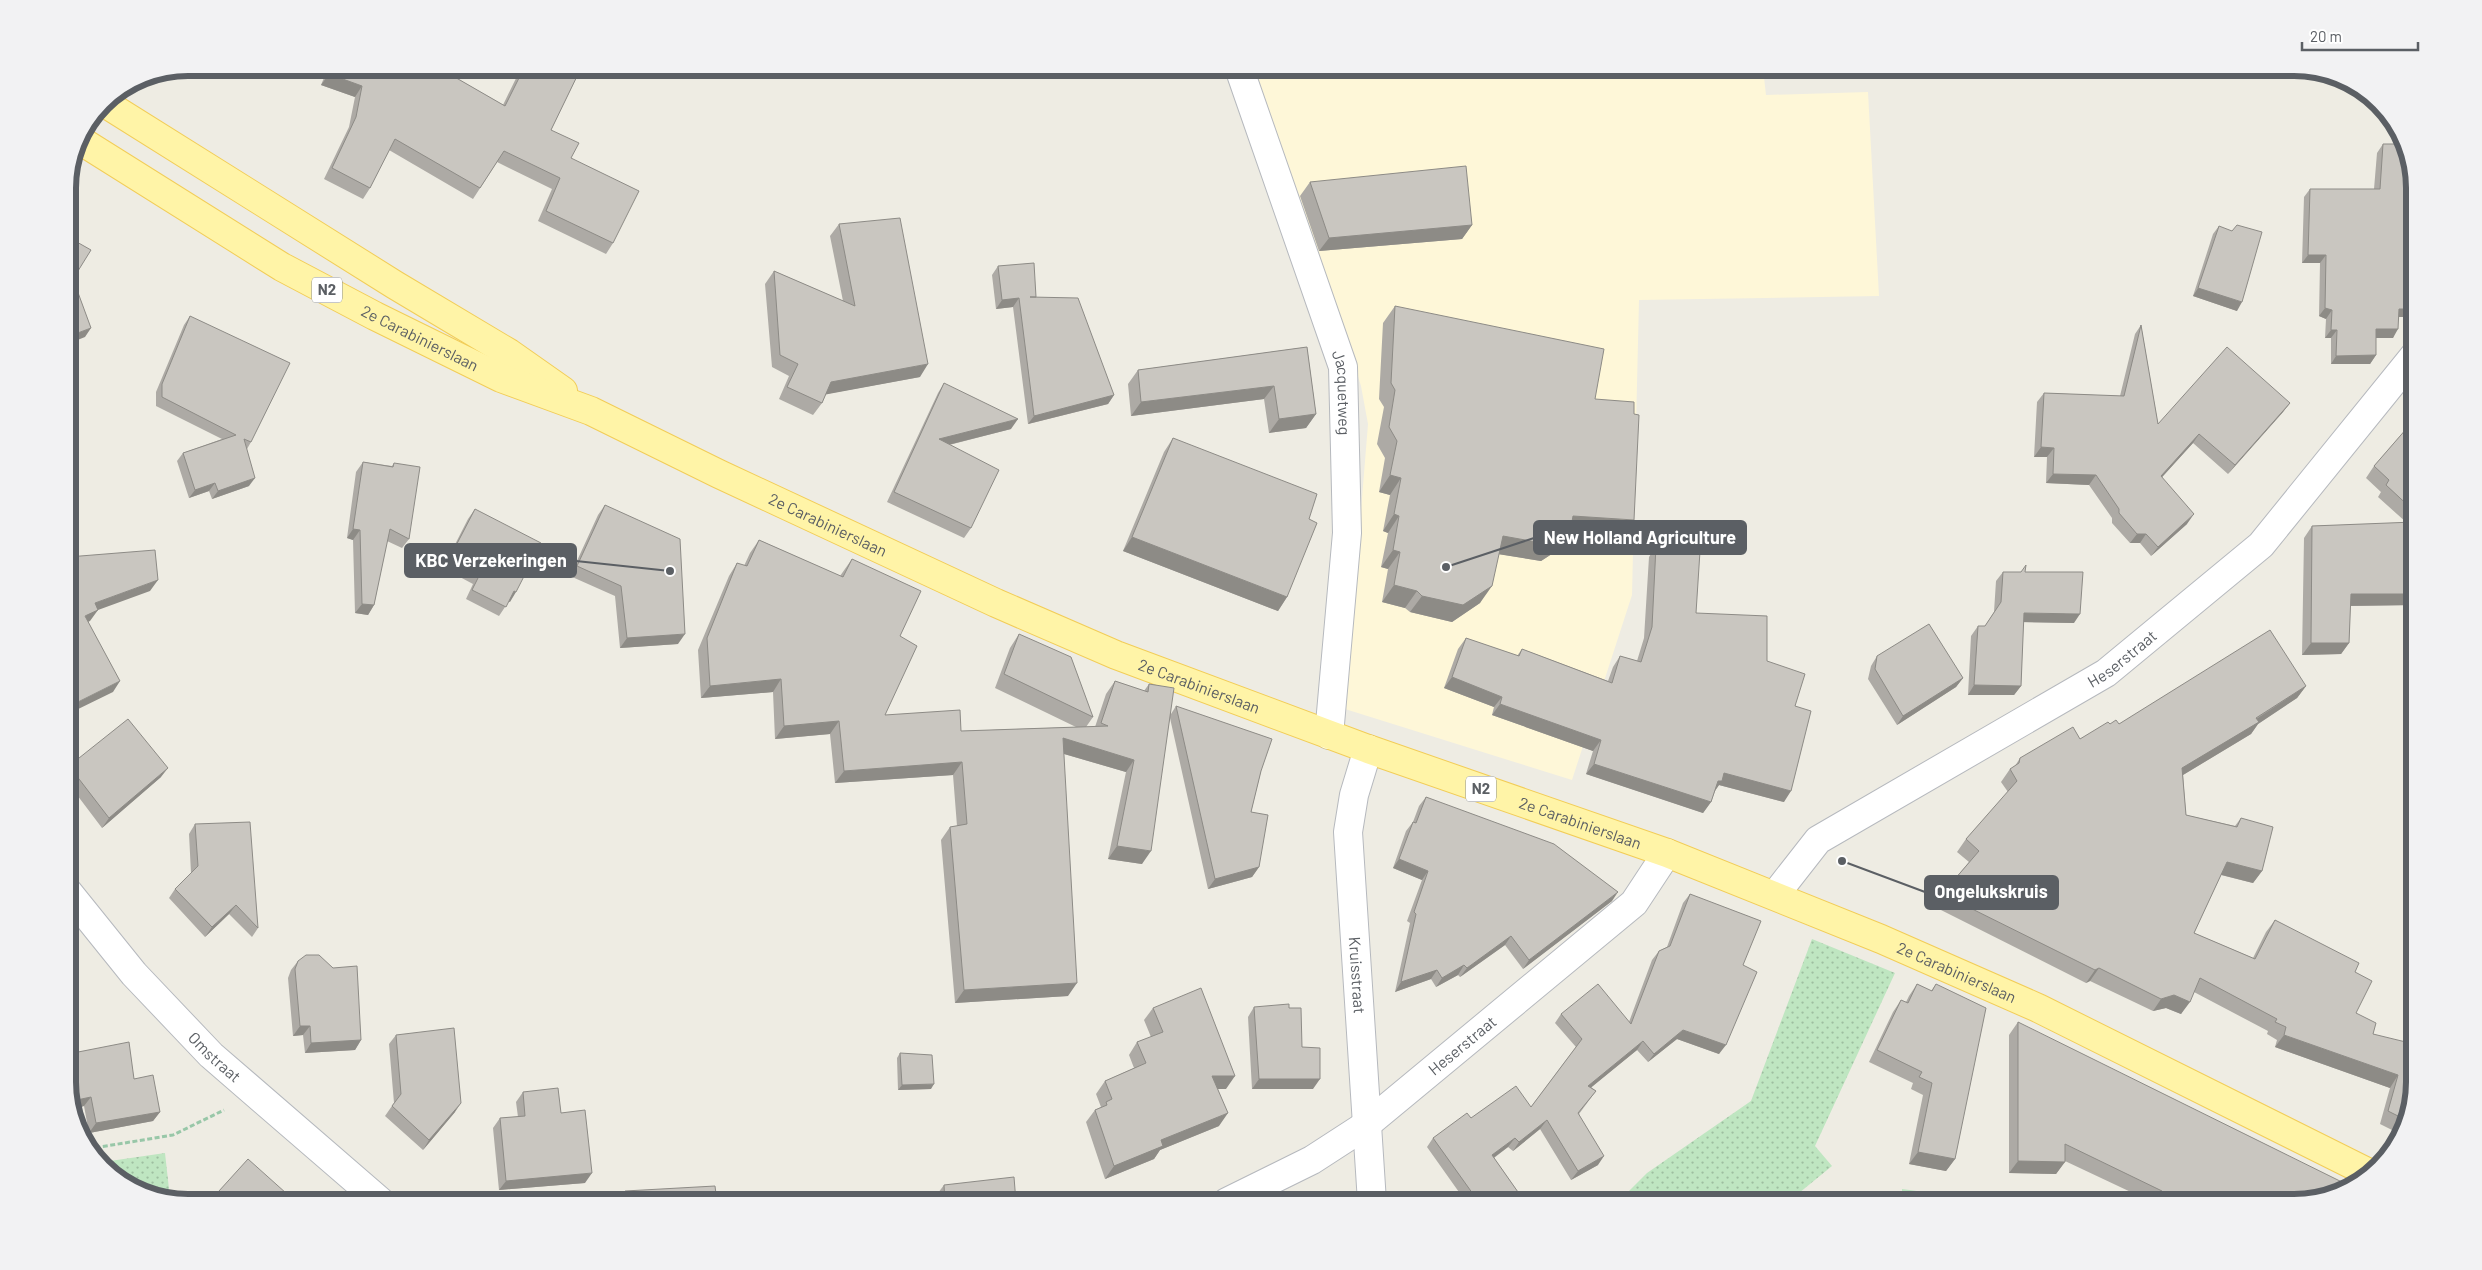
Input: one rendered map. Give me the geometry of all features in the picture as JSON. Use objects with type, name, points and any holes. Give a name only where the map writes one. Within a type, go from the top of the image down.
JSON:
[{"type":"main road","name":"2e Carabinierslaan","points":[[111,107],[387,279],[510,353],[591,411]]},
{"type":"main road","name":"2e Carabinierslaan","points":[[86,144],[282,267],[316,285],[501,378],[591,411],[719,474],[1005,607],[1116,655],[1329,735],[1668,853],[1775,895],[2038,1008],[2363,1170]]},
{"type":"street","name":"Jacquetweg","points":[[1242,76],[1343,367],[1347,533],[1329,735]]},
{"type":"street","name":"Heserstraat","points":[[1775,895],[1818,840],[2106,673],[2260,545],[2406,366]]},
{"type":"street","name":"Kruisstraat","points":[[1368,749],[1354,795],[1348,832],[1371,1194]]},
{"type":"street","name":"Heserstraat","points":[[1243,1194],[1312,1160],[1366,1125],[1634,903],[1668,853]]},
{"type":"street","name":"Omstraat","points":[[76,902],[134,974],[211,1056],[372,1194]]},
{"type":"path","points":[[98,1147],[173,1135],[256,1094]]},
{"type":"shaded area","points":[[1253,76],[1764,76],[1766,95],[1868,92],[1879,296],[1639,300],[1632,595],[1572,780],[1345,709],[1368,424],[1361,386],[1344,332]]},
{"type":"green space","points":[[1812,939],[1895,973],[1815,1146],[1832,1166],[1798,1194],[1626,1194],[1647,1173],[1751,1101]]},
{"type":"green space","points":[[165,1153],[169,1192],[139,1182],[126,1175],[109,1161]]},
{"type":"green space","points":[[1902,1189],[1939,1194],[1902,1194]]},
{"type":"building","points":[[334,76],[453,76],[505,106],[520,76],[577,76],[551,130],[579,143],[571,158],[639,191],[613,243],[546,211],[560,178],[504,151],[480,188],[395,139],[370,188],[332,168],[356,117],[362,86]]},
{"type":"building","points":[[2383,144],[2396,144],[2404,166],[2406,181],[2406,309],[2399,309],[2398,329],[2376,329],[2376,355],[2336,356],[2337,330],[2331,330],[2332,310],[2325,308],[2326,255],[2308,255],[2310,189],[2380,189]]},
{"type":"building","points":[[1466,166],[1472,225],[1329,238],[1310,182]]},
{"type":"building","points":[[900,218],[928,364],[831,382],[822,403],[787,387],[798,364],[780,355],[774,271],[855,306],[839,224]]},
{"type":"building","points":[[2237,225],[2262,232],[2242,302],[2198,288],[2219,226],[2232,231]]},
{"type":"building","points":[[76,242],[91,250],[76,274]]},
{"type":"building","points":[[1034,263],[1036,297],[1030,297],[1078,298],[1114,395],[1034,416],[1019,298],[1002,300],[998,266]]},
{"type":"building","points":[[76,287],[91,328],[76,334]]},
{"type":"building","points":[[1395,306],[1604,349],[1595,399],[1634,402],[1634,414],[1639,415],[1634,520],[1573,516],[1570,533],[1553,545],[1503,536],[1492,586],[1463,605],[1422,596],[1417,591],[1394,585],[1400,552],[1393,550],[1399,516],[1394,514],[1401,478],[1390,475],[1397,441],[1389,427],[1395,390],[1391,383]]},
{"type":"building","points":[[190,316],[290,363],[251,442],[244,439],[255,478],[218,491],[215,483],[195,490],[183,453],[236,435],[162,397],[162,384]]},
{"type":"building","points":[[2141,325],[2158,424],[2227,347],[2290,403],[2235,465],[2199,434],[2161,476],[2194,514],[2158,547],[2146,534],[2137,534],[2119,513],[2119,509],[2096,475],[2053,474],[2054,448],[2041,447],[2044,393],[2124,396]]},
{"type":"building","points":[[1307,347],[1316,414],[1279,419],[1274,386],[1141,402],[1138,370]]},
{"type":"building","points":[[944,383],[1018,419],[939,439],[999,470],[971,528],[894,492]]},
{"type":"building","points":[[2406,429],[2406,504],[2386,485],[2389,480],[2374,466]]},
{"type":"building","points":[[1173,438],[1317,494],[1309,519],[1317,523],[1287,597],[1132,537]]},
{"type":"building","points":[[363,462],[393,467],[394,463],[420,467],[409,539],[390,529],[374,605],[362,604],[360,530],[353,529]]},
{"type":"building","points":[[605,505],[680,539],[685,634],[627,638],[621,586],[577,566]]},
{"type":"building","points":[[475,509],[541,543],[516,592],[514,591],[506,607],[472,590],[480,574],[449,559]]},
{"type":"building","points":[[2406,522],[2406,594],[2351,594],[2349,643],[2311,643],[2312,526]]},
{"type":"building","points":[[759,540],[843,577],[852,559],[921,591],[900,636],[917,646],[885,715],[960,710],[961,731],[1108,726],[1101,723],[1115,681],[1148,692],[1149,684],[1174,688],[1151,851],[1117,846],[1134,760],[1063,738],[1077,983],[964,990],[950,827],[967,824],[962,762],[844,771],[839,721],[784,726],[781,679],[710,686],[707,638],[737,563],[747,566]]},
{"type":"building","points":[[1656,546],[1700,551],[1696,613],[1767,616],[1767,661],[1805,674],[1795,706],[1811,711],[1791,791],[1724,773],[1722,781],[1718,781],[1711,802],[1594,764],[1601,740],[1500,704],[1502,697],[1452,677],[1466,638],[1519,656],[1522,649],[1612,683],[1620,656],[1641,662],[1652,627]]},
{"type":"building","points":[[155,550],[158,580],[95,603],[98,610],[85,616],[120,681],[76,703],[76,556]]},
{"type":"building","points":[[2026,565],[2025,572],[2083,572],[2080,614],[2024,613],[2021,686],[1974,685],[1978,626],[1985,626],[2001,602],[2003,572],[2021,572]]},
{"type":"building","points":[[1929,624],[1963,678],[1903,716],[1875,669],[1877,656]]},
{"type":"building","points":[[2270,630],[2306,686],[2256,718],[2259,722],[2182,768],[2186,815],[2237,827],[2241,818],[2273,827],[2262,871],[2227,862],[2194,933],[2255,959],[2275,920],[2359,963],[2355,972],[2372,981],[2356,1013],[2376,1023],[2373,1034],[2406,1042],[2405,1097],[2400,1117],[2388,1111],[2398,1075],[2284,1035],[2286,1027],[2275,1022],[2277,1019],[2200,978],[2190,1002],[2174,995],[2161,999],[2099,968],[2095,970],[1942,894],[1979,851],[1966,839],[2017,781],[2010,769],[2019,763],[2020,758],[2073,727],[2080,739],[2108,722],[2110,724],[2116,720],[2119,724]]},
{"type":"building","points":[[1019,634],[1071,657],[1093,717],[1004,674]]},
{"type":"building","points":[[1176,706],[1272,739],[1261,771],[1251,812],[1268,815],[1259,867],[1215,879]]},
{"type":"building","points":[[128,719],[168,768],[109,818],[76,775],[76,760]]},
{"type":"building","points":[[1426,797],[1554,844],[1618,892],[1529,960],[1511,936],[1467,968],[1464,965],[1442,978],[1437,970],[1401,982],[1416,914],[1414,912],[1428,871],[1399,859],[1413,822],[1416,823]]},
{"type":"building","points":[[250,822],[258,928],[236,905],[212,927],[175,889],[198,866],[195,824]]},
{"type":"building","points":[[1690,894],[1761,921],[1743,965],[1757,972],[1726,1045],[1683,1030],[1654,1054],[1643,1041],[1588,1086],[1596,1091],[1578,1113],[1604,1156],[1578,1171],[1547,1120],[1519,1142],[1515,1138],[1492,1155],[1519,1194],[1473,1194],[1433,1138],[1467,1113],[1471,1118],[1516,1086],[1531,1107],[1582,1039],[1561,1014],[1598,984],[1631,1024],[1659,951],[1670,946]]},
{"type":"building","points":[[306,955],[319,955],[333,968],[357,966],[361,1040],[311,1043],[310,1026],[300,1026],[295,969],[298,961]]},
{"type":"building","points":[[1917,984],[1932,991],[1936,984],[1986,1008],[1955,1159],[1918,1152],[1932,1083],[1919,1077],[1922,1072],[1877,1050],[1901,1000],[1908,1003]]},
{"type":"building","points":[[1201,988],[1235,1076],[1212,1076],[1228,1113],[1161,1140],[1163,1146],[1114,1166],[1095,1110],[1107,1105],[1106,1102],[1112,1099],[1105,1081],[1146,1063],[1137,1042],[1163,1032],[1153,1008]]},
{"type":"building","points":[[1289,1004],[1289,1008],[1301,1008],[1302,1047],[1320,1048],[1320,1079],[1259,1079],[1254,1007]]},
{"type":"building","points":[[2018,1022],[2343,1182],[2323,1190],[2294,1194],[2160,1194],[2162,1191],[2065,1144],[2065,1162],[2018,1161]]},
{"type":"building","points":[[454,1028],[461,1103],[429,1140],[392,1106],[401,1094],[396,1035]]},
{"type":"building","points":[[129,1042],[134,1079],[153,1075],[160,1112],[96,1123],[91,1097],[77,1100],[76,1052]]},
{"type":"building","points":[[900,1053],[932,1055],[934,1084],[902,1085]]},
{"type":"building","points":[[558,1088],[561,1113],[585,1110],[592,1173],[506,1181],[500,1118],[525,1116],[523,1092]]},
{"type":"building","points":[[248,1159],[287,1194],[216,1194]]},
{"type":"building","points":[[1014,1177],[1015,1194],[945,1194],[944,1185]]},
{"type":"building","points":[[715,1186],[716,1194],[625,1194],[625,1191]]},
{"type":"place","name":"New Holland Agriculture","points":[[1446,567]]},
{"type":"place","name":"KBC Verzekeringen","points":[[670,571]]},
{"type":"place","name":"Ongelukskruis","points":[[1842,861]]}]
